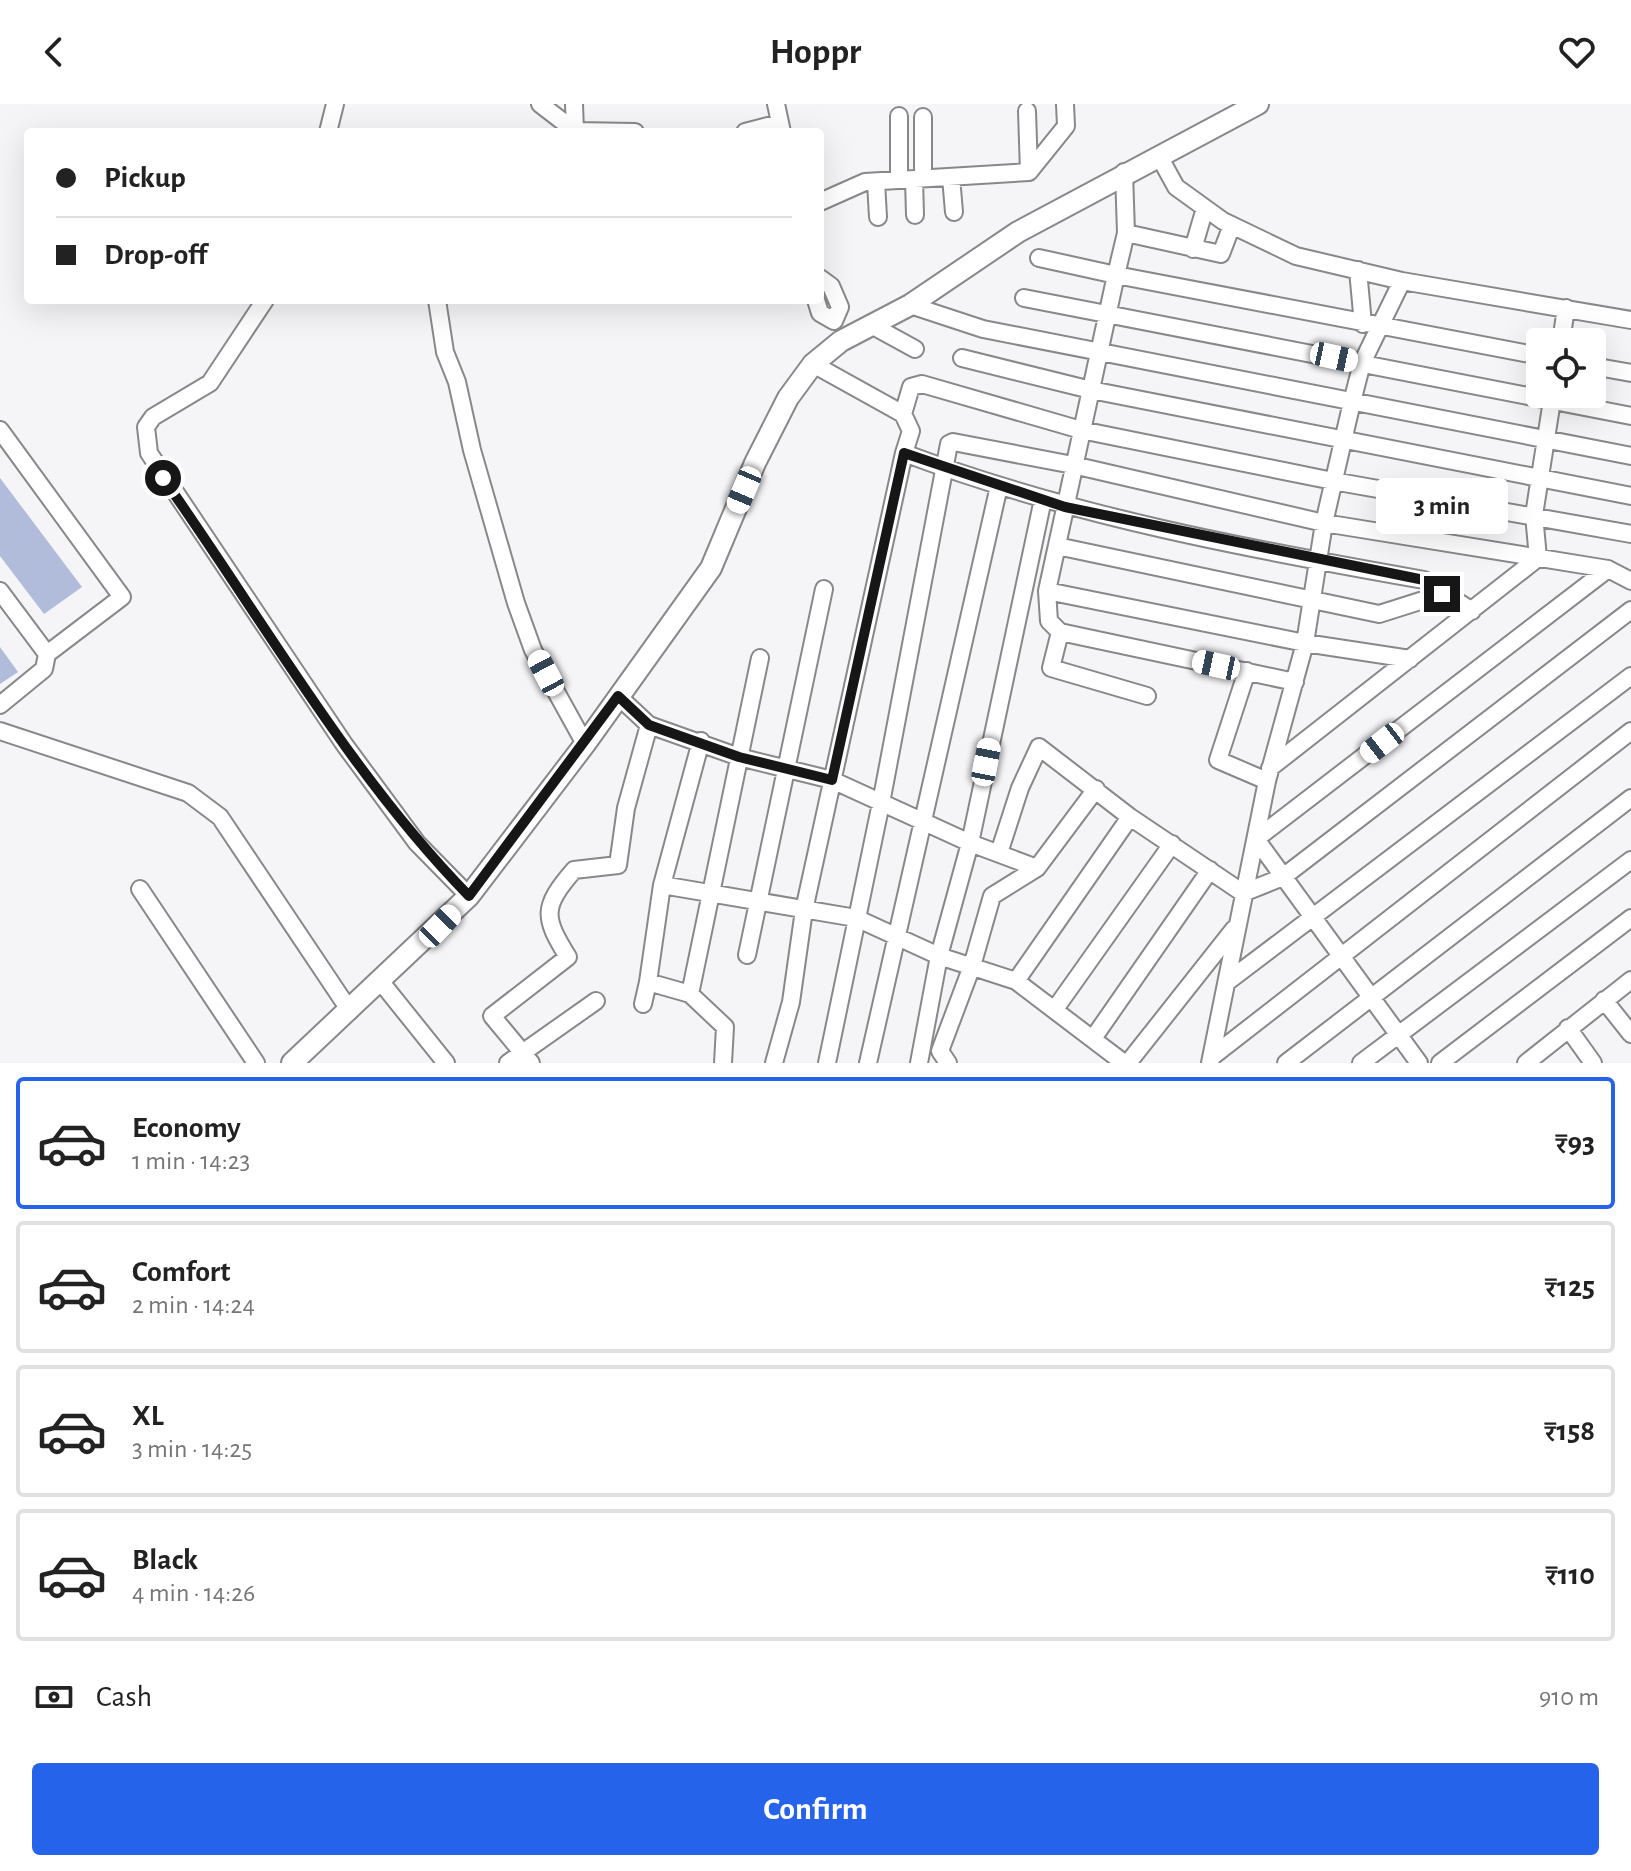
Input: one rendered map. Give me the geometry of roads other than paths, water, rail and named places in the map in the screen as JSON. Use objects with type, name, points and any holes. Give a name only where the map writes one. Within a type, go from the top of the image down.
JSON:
[{"type":"street","points":[[329,128],[335,104]]},
{"type":"street","points":[[540,104],[571,128]]},
{"type":"street","points":[[574,104],[575,128]]},
{"type":"street","points":[[776,104],[781,128]]},
{"type":"street","points":[[824,200],[865,182],[1029,172],[1066,126],[1065,104]]},
{"type":"street","points":[[837,331],[873,326],[910,305],[1018,232],[1124,172],[1258,104]]},
{"type":"street","points":[[1027,111],[1029,172]]},
{"type":"street","points":[[899,116],[912,179],[915,215]]},
{"type":"street","points":[[912,179],[923,117]]},
{"type":"street","points":[[1159,156],[1176,187],[1232,225],[1296,256],[1402,281],[1631,320]]},
{"type":"street","points":[[1124,172],[1126,233],[1106,311],[1047,591],[1049,621],[1060,632],[1295,682]]},
{"type":"street","points":[[951,177],[954,212]]},
{"type":"street","points":[[876,182],[878,217]]},
{"type":"street","points":[[1193,249],[1205,208]]},
{"type":"street","points":[[1126,233],[1221,254],[1232,225]]},
{"type":"street","points":[[1039,258],[1372,326],[1526,354]]},
{"type":"street","points":[[1358,270],[1372,326]]},
{"type":"street","points":[[292,1063],[469,896],[585,744],[711,568],[755,463],[788,398],[837,331],[840,307],[831,286],[824,281]]},
{"type":"street","points":[[1213,1060],[1234,928],[1268,774],[1305,643],[1324,523],[1352,402],[1372,326],[1402,281]]},
{"type":"street","points":[[1024,298],[1106,311],[1526,393]]},
{"type":"street","points":[[262,304],[210,383],[153,417],[146,427],[149,453],[344,744],[417,843],[469,896]]},
{"type":"street","points":[[438,304],[445,352],[457,382],[472,450],[516,603],[533,650],[585,744]]},
{"type":"street","points":[[817,304],[820,313],[837,331]]},
{"type":"street","points":[[910,305],[983,329],[1631,456]]},
{"type":"street","points":[[1563,328],[1566,308]]},
{"type":"street","points":[[873,326],[915,349]]},
{"type":"street","points":[[962,358],[1091,390],[1631,496]]},
{"type":"street","points":[[774,1063],[791,1002],[804,910],[911,431],[903,414],[813,364]]},
{"type":"street","points":[[1606,369],[1631,373]]},
{"type":"street","points":[[903,414],[911,387],[922,384],[1081,430],[1333,481],[1631,534]]},
{"type":"street","points":[[1538,558],[1534,515],[1551,408]]},
{"type":"street","points":[[1596,408],[1631,416]]},
{"type":"street","points":[[0,430],[122,597],[47,654],[44,669],[0,705]]},
{"type":"street","points":[[827,1063],[881,803],[946,449],[953,442],[1073,465],[1324,523],[1608,569],[1631,581]]},
{"type":"street","points":[[904,453],[1065,507],[1317,561],[1424,580],[1472,611]]},
{"type":"street","points":[[868,1063],[999,486]]},
{"type":"street","points":[[919,1063],[939,956],[970,843],[1043,499]]},
{"type":"street","points":[[1057,546],[1310,602],[1379,614],[1442,594]]},
{"type":"street","points":[[1268,774],[1538,558]]},
{"type":"street","points":[[1256,839],[1608,569]]},
{"type":"street","points":[[747,955],[824,589]]},
{"type":"street","points":[[0,591],[47,654]]},
{"type":"street","points":[[1047,591],[1305,643],[1410,659]]},
{"type":"street","points":[[1243,893],[1283,877],[1631,610]]},
{"type":"street","points":[[1060,632],[1051,668],[1147,696]]},
{"type":"street","points":[[690,994],[760,658]]},
{"type":"street","points":[[1247,671],[1218,760],[1268,774]]},
{"type":"street","points":[[1227,982],[1631,676]]},
{"type":"street","points":[[618,696],[649,725],[739,757],[832,780],[970,843],[1037,868]]},
{"type":"street","points":[[526,1057],[492,1016],[568,957],[552,930],[547,909],[556,890],[574,870],[618,865],[626,808],[649,725]]},
{"type":"street","points":[[0,731],[188,793],[220,817],[350,1011]]},
{"type":"street","points":[[1213,1060],[1340,956],[1631,731]]},
{"type":"street","points":[[643,1004],[662,885],[701,741]]},
{"type":"street","points":[[999,853],[1020,788],[1039,747],[1130,817],[1243,893]]},
{"type":"street","points":[[948,1063],[940,1051],[972,966],[992,896],[1037,868],[1096,789]]},
{"type":"street","points":[[1286,1063],[1631,798]]},
{"type":"street","points":[[1016,981],[1130,817]]},
{"type":"street","points":[[1256,839],[1419,1063]]},
{"type":"street","points":[[1055,1009],[1172,844]]},
{"type":"street","points":[[1361,1063],[1631,860]]},
{"type":"street","points":[[1094,1037],[1210,870]]},
{"type":"street","points":[[662,885],[856,918],[939,956],[1016,981],[1126,1063],[1234,928]]},
{"type":"street","points":[[140,889],[256,1063]]},
{"type":"street","points":[[1440,1063],[1631,918]]},
{"type":"street","points":[[1526,1063],[1546,1058],[1568,1028],[1631,980]]},
{"type":"street","points":[[381,982],[446,1063]]},
{"type":"street","points":[[648,982],[690,994],[725,1027],[723,1063]]},
{"type":"street","points":[[1604,1000],[1631,1034]]},
{"type":"street","points":[[508,1063],[526,1057],[596,1001]]},
{"type":"street","points":[[1568,1028],[1593,1063]]}]
